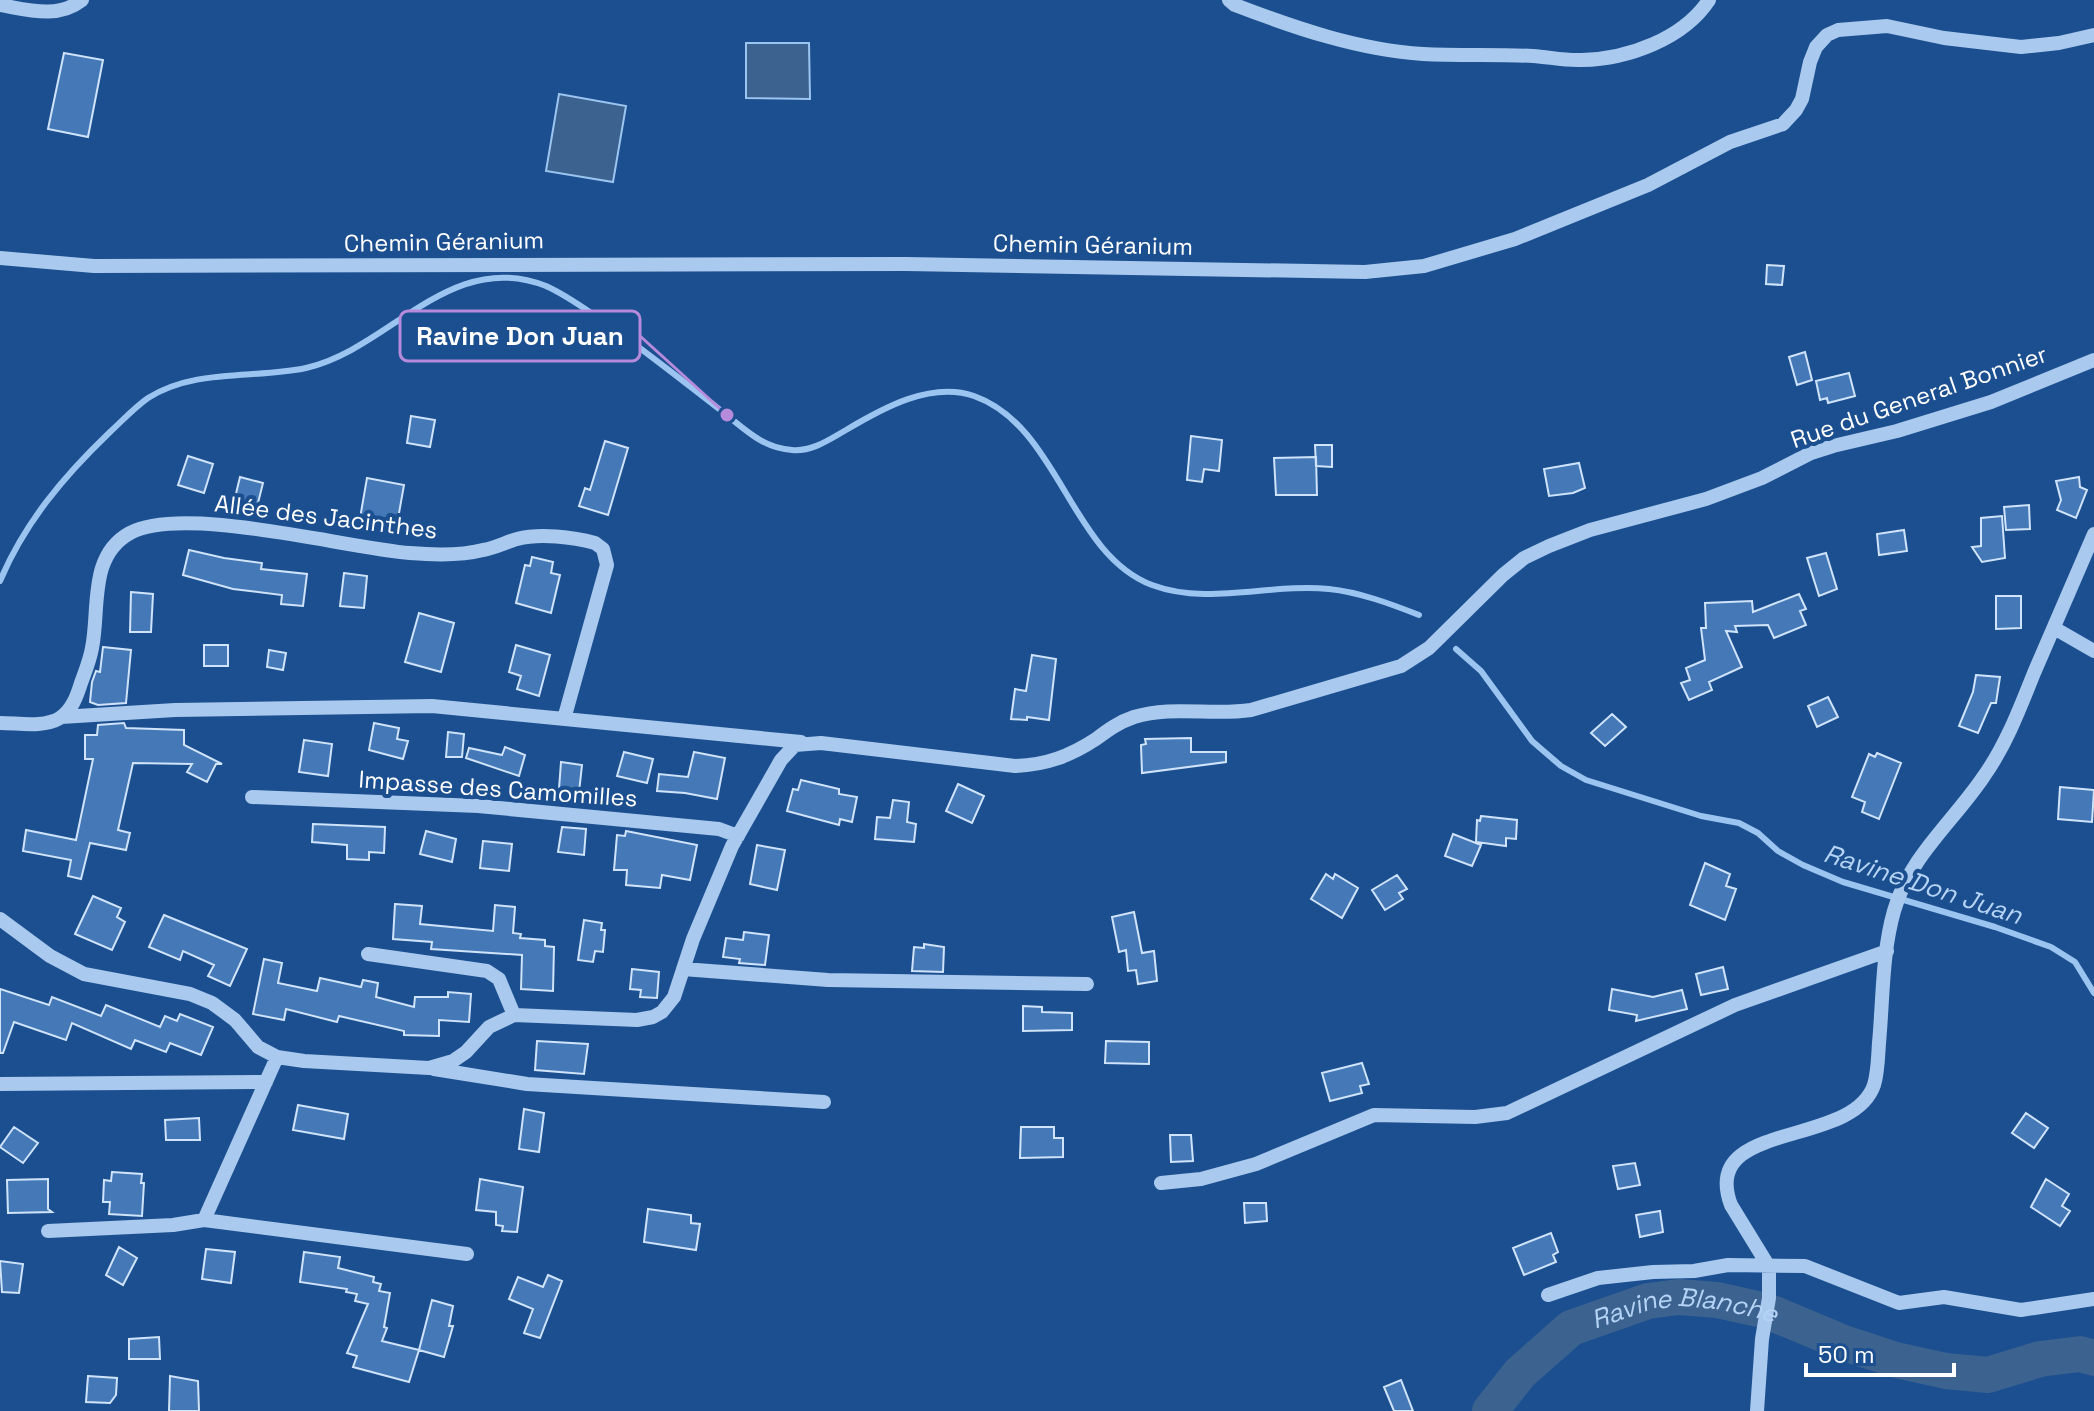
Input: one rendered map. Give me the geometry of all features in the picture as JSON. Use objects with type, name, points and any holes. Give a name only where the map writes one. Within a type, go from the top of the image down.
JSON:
[{"type":"street","points":[[0,5],[51,13],[63,11],[82,0]]},
{"type":"street","points":[[1229,0],[1301,29],[1382,48],[1421,54],[1581,60],[1602,58],[1662,40],[1681,31],[1709,0]]},
{"type":"street","name":"Chemin Géranium","points":[[0,258],[94,266],[875,264],[1365,272],[1424,266],[1530,233],[1648,185],[1730,142],[1783,124],[1802,99],[1816,47],[1827,35],[1838,30],[1887,26],[1944,38],[2021,47],[2094,35]]},
{"type":"street","name":"Rue du General Bonnier","points":[[805,743],[1015,766],[1037,765],[1059,759],[1132,718],[1161,711],[1235,713],[1251,710],[1401,666],[1429,648],[1503,575],[1524,558],[1549,546],[1590,530],[1706,499],[1762,478],[1822,450],[1991,402],[2094,360]]},
{"type":"street","name":"Allée des Jacinthes","points":[[61,717],[77,699],[92,648],[99,573],[110,550],[130,533],[163,524],[207,523],[409,553],[446,555],[482,551],[519,538],[595,543],[603,549],[607,565],[564,719]]},
{"type":"street","points":[[1757,1411],[1762,1339],[1769,1298],[1769,1267],[1731,1205],[1727,1194],[1729,1166],[1753,1146],[1821,1126],[1858,1109],[1874,1086],[1887,951],[1894,911],[1909,873],[1984,777],[2010,731],[2054,628],[2087,570],[2094,534]]},
{"type":"street","points":[[2054,628],[2094,651]]},
{"type":"street","points":[[0,723],[40,724],[61,717],[175,710],[432,706],[805,743]]},
{"type":"street","points":[[429,1068],[453,1061],[489,1027],[514,1015],[637,1020],[662,1012],[674,997],[697,928],[738,836],[788,751],[795,745],[805,743]]},
{"type":"street","name":"Impasse des Camomilles","points":[[252,797],[478,806],[719,829],[738,836]]},
{"type":"street","points":[[0,919],[50,956],[84,974],[190,994],[212,1003],[235,1020],[258,1047],[277,1057],[429,1068],[527,1084],[824,1102]]},
{"type":"street","points":[[1161,1183],[1201,1179],[1256,1164],[1374,1115],[1475,1117],[1507,1113],[1735,1005],[1887,951]]},
{"type":"street","points":[[368,954],[487,971],[499,979],[514,1015]]},
{"type":"street","points":[[683,969],[828,980],[1087,984]]},
{"type":"street","points":[[204,1220],[277,1057]]},
{"type":"street","points":[[0,1084],[266,1082]]},
{"type":"street","points":[[48,1231],[173,1225],[204,1220],[467,1254]]},
{"type":"street","points":[[1548,1295],[1610,1277],[1694,1271],[1728,1265],[1805,1266],[1899,1303],[1944,1297],[2021,1310],[2094,1299]]},
{"type":"water","points":[[746,43],[809,43],[810,99],[746,98]]},
{"type":"water","points":[[559,94],[626,106],[613,182],[546,171]]},
{"type":"building","points":[[64,53],[103,60],[88,137],[48,129]]},
{"type":"building","points":[[1767,265],[1784,266],[1782,285],[1766,284]]},
{"type":"building","points":[[1805,352],[1812,380],[1797,385],[1789,357]]},
{"type":"building","points":[[1849,373],[1855,396],[1828,403],[1827,398],[1820,400],[1816,381]]},
{"type":"building","points":[[411,416],[435,420],[430,447],[407,443]]},
{"type":"building","points":[[1191,436],[1222,440],[1219,471],[1204,469],[1202,482],[1187,480]]},
{"type":"building","points":[[605,441],[628,448],[608,515],[579,506],[585,488],[590,490]]},
{"type":"building","points":[[1315,445],[1332,445],[1332,467],[1316,466]]},
{"type":"building","points":[[188,456],[213,464],[204,493],[178,485]]},
{"type":"building","points":[[1316,457],[1317,495],[1276,495],[1274,458]]},
{"type":"building","points":[[1579,463],[1585,488],[1549,496],[1544,469]]},
{"type":"building","points":[[240,477],[263,483],[256,511],[233,506]]},
{"type":"building","points":[[2079,477],[2080,487],[2087,490],[2076,518],[2057,510],[2061,500],[2056,481]]},
{"type":"building","points":[[367,478],[404,485],[396,530],[359,524]]},
{"type":"building","points":[[2029,505],[2030,529],[2006,530],[2004,507]]},
{"type":"building","points":[[2002,516],[2005,558],[1982,562],[1972,547],[1981,546],[1981,518]]},
{"type":"building","points":[[1904,530],[1907,551],[1879,555],[1877,534]]},
{"type":"building","points":[[189,550],[262,563],[261,569],[307,574],[303,606],[281,604],[282,595],[233,589],[183,575]]},
{"type":"building","points":[[1826,553],[1837,589],[1819,596],[1807,558]]},
{"type":"building","points":[[532,557],[553,562],[551,573],[560,575],[551,613],[516,603],[525,565],[530,566]]},
{"type":"building","points":[[344,573],[367,576],[364,608],[340,606]]},
{"type":"building","points":[[131,592],[153,594],[151,632],[130,632]]},
{"type":"building","points":[[1799,594],[1806,609],[1800,611],[1806,625],[1774,638],[1768,625],[1735,626],[1737,632],[1726,631],[1742,667],[1709,682],[1712,690],[1689,700],[1681,683],[1690,680],[1686,668],[1705,660],[1701,628],[1706,628],[1705,603],[1752,601],[1753,612]]},
{"type":"building","points":[[1996,596],[2021,596],[2021,628],[1996,629]]},
{"type":"building","points":[[419,613],[454,623],[441,672],[405,662]]},
{"type":"building","points":[[204,645],[228,645],[228,666],[204,666]]},
{"type":"building","points":[[516,645],[550,655],[539,696],[517,689],[521,676],[509,672]]},
{"type":"building","points":[[103,647],[131,650],[126,703],[98,705],[90,702],[92,682],[96,671],[100,672]]},
{"type":"building","points":[[269,650],[286,653],[283,670],[267,667]]},
{"type":"building","points":[[1032,655],[1056,659],[1049,720],[1027,717],[1027,720],[1011,719],[1015,689],[1026,691]]},
{"type":"building","points":[[1976,675],[2000,677],[1996,703],[1991,703],[1978,733],[1959,726],[1973,692]]},
{"type":"building","points":[[1828,697],[1838,717],[1817,727],[1808,706]]},
{"type":"building","points":[[1612,714],[1626,727],[1605,746],[1591,733]]},
{"type":"building","points":[[124,723],[126,728],[184,730],[184,745],[222,764],[216,764],[207,782],[187,772],[192,764],[133,763],[118,830],[130,833],[126,850],[90,843],[81,879],[68,876],[71,860],[23,851],[26,830],[76,840],[93,759],[85,759],[85,735],[97,735],[98,725]]},
{"type":"building","points":[[374,723],[399,728],[397,739],[408,741],[403,759],[369,750]]},
{"type":"building","points":[[448,732],[464,734],[462,757],[446,757]]},
{"type":"building","points":[[1191,738],[1191,752],[1226,752],[1226,762],[1142,773],[1141,745],[1146,744],[1145,739]]},
{"type":"building","points":[[304,740],[332,744],[328,776],[299,772]]},
{"type":"building","points":[[505,747],[525,755],[519,776],[466,758],[469,748],[502,755]]},
{"type":"building","points":[[624,752],[653,759],[647,783],[617,776]]},
{"type":"building","points":[[694,752],[725,758],[717,799],[657,791],[659,774],[688,777]]},
{"type":"building","points":[[1877,753],[1901,763],[1879,819],[1862,812],[1865,802],[1852,797],[1869,754],[1875,757]]},
{"type":"building","points":[[561,762],[582,765],[579,792],[559,789]]},
{"type":"building","points":[[801,780],[839,789],[839,794],[857,797],[852,822],[840,819],[839,825],[787,811],[793,789],[798,790]]},
{"type":"building","points":[[958,784],[984,796],[972,823],[946,811]]},
{"type":"building","points":[[2060,787],[2094,790],[2092,822],[2058,819]]},
{"type":"building","points":[[893,800],[909,802],[907,822],[916,824],[914,842],[875,839],[877,817],[890,818]]},
{"type":"building","points":[[1481,816],[1517,820],[1516,839],[1506,838],[1506,846],[1476,842],[1477,820],[1480,821]]},
{"type":"building","points":[[313,824],[385,827],[384,853],[369,852],[369,860],[347,859],[347,845],[312,842]]},
{"type":"building","points":[[562,827],[586,829],[584,855],[558,852]]},
{"type":"building","points":[[426,831],[456,839],[452,862],[420,854]]},
{"type":"building","points":[[626,831],[697,845],[690,880],[662,875],[660,888],[626,885],[627,870],[614,870],[617,835],[625,836]]},
{"type":"building","points":[[1453,834],[1481,845],[1472,866],[1445,856]]},
{"type":"building","points":[[483,841],[512,844],[509,871],[480,868]]},
{"type":"building","points":[[757,845],[785,850],[777,890],[750,884]]},
{"type":"building","points":[[1705,863],[1730,874],[1726,886],[1736,889],[1725,920],[1690,905]]},
{"type":"building","points":[[1326,874],[1333,879],[1335,874],[1358,888],[1342,918],[1311,899]]},
{"type":"building","points":[[1397,875],[1407,889],[1399,893],[1403,899],[1385,910],[1372,890]]},
{"type":"building","points":[[93,896],[121,908],[117,917],[125,922],[112,950],[75,934]]},
{"type":"building","points":[[395,904],[422,906],[420,924],[493,931],[495,905],[515,907],[513,933],[521,934],[520,938],[545,940],[545,946],[554,947],[553,991],[521,989],[522,955],[431,949],[432,942],[393,939]]},
{"type":"building","points":[[1134,912],[1142,953],[1154,951],[1157,981],[1138,984],[1136,970],[1128,971],[1126,950],[1119,952],[1112,917]]},
{"type":"building","points":[[164,915],[247,949],[230,986],[208,976],[214,965],[183,951],[180,960],[149,947]]},
{"type":"building","points":[[584,920],[602,923],[601,930],[605,930],[603,952],[595,951],[593,962],[578,960]]},
{"type":"building","points":[[744,932],[769,935],[765,965],[739,963],[740,959],[723,957],[726,938],[743,940]]},
{"type":"building","points":[[924,944],[944,947],[943,972],[912,971],[914,947],[924,948]]},
{"type":"building","points":[[264,959],[282,963],[278,983],[317,991],[320,978],[361,987],[363,980],[378,983],[376,997],[414,1007],[415,997],[448,997],[448,992],[471,994],[469,1022],[439,1020],[439,1036],[404,1035],[404,1031],[339,1016],[337,1022],[286,1009],[284,1020],[253,1014]]},
{"type":"building","points":[[1723,967],[1728,989],[1701,995],[1696,974]]},
{"type":"building","points":[[632,969],[659,972],[657,998],[640,997],[641,990],[630,989]]},
{"type":"building","points":[[0,989],[49,1005],[52,997],[101,1016],[106,1005],[160,1027],[165,1016],[177,1021],[180,1014],[213,1027],[201,1055],[170,1043],[166,1052],[135,1040],[131,1049],[72,1023],[66,1040],[14,1022],[3,1053],[0,1053]]},
{"type":"building","points":[[1612,989],[1653,997],[1682,990],[1687,1009],[1636,1021],[1637,1015],[1609,1010]]},
{"type":"building","points":[[1023,1006],[1042,1007],[1042,1012],[1072,1013],[1072,1030],[1023,1031]]},
{"type":"building","points":[[537,1041],[588,1044],[584,1074],[535,1070]]},
{"type":"building","points":[[1106,1041],[1149,1042],[1149,1064],[1105,1063]]},
{"type":"building","points":[[1362,1063],[1369,1084],[1360,1086],[1362,1093],[1330,1101],[1322,1073]]},
{"type":"building","points":[[298,1105],[348,1114],[344,1139],[293,1130]]},
{"type":"building","points":[[524,1109],[544,1113],[539,1152],[519,1149]]},
{"type":"building","points":[[2026,1113],[2048,1128],[2034,1148],[2012,1133]]},
{"type":"building","points":[[199,1118],[200,1140],[166,1140],[165,1120]]},
{"type":"building","points":[[14,1127],[38,1143],[23,1163],[0,1147]]},
{"type":"building","points":[[1021,1127],[1054,1127],[1054,1138],[1063,1138],[1063,1157],[1020,1158]]},
{"type":"building","points":[[1170,1135],[1191,1135],[1193,1161],[1171,1162]]},
{"type":"building","points":[[1635,1163],[1640,1185],[1618,1189],[1613,1166]]},
{"type":"building","points":[[112,1172],[142,1174],[142,1216],[109,1214],[110,1202],[103,1202],[104,1180],[111,1181]]},
{"type":"building","points":[[48,1179],[48,1209],[52,1212],[8,1213],[7,1180]]},
{"type":"building","points":[[480,1179],[523,1187],[517,1232],[502,1231],[503,1226],[496,1225],[496,1212],[476,1210]]},
{"type":"building","points":[[2046,1179],[2069,1194],[2062,1206],[2070,1211],[2060,1226],[2031,1207]]},
{"type":"building","points":[[1244,1203],[1266,1203],[1267,1221],[1245,1223]]},
{"type":"building","points":[[648,1209],[691,1215],[691,1223],[700,1224],[696,1250],[644,1242]]},
{"type":"building","points":[[1660,1211],[1663,1232],[1640,1237],[1636,1215]]},
{"type":"building","points":[[1551,1233],[1558,1252],[1553,1255],[1556,1262],[1524,1275],[1513,1248]]},
{"type":"building","points":[[119,1247],[137,1258],[123,1285],[106,1275]]},
{"type":"building","points":[[206,1249],[235,1252],[231,1283],[202,1279]]},
{"type":"building","points":[[304,1252],[340,1257],[338,1268],[374,1277],[373,1282],[381,1284],[379,1291],[390,1293],[384,1327],[387,1328],[382,1341],[419,1350],[409,1382],[353,1367],[357,1356],[347,1353],[368,1304],[355,1301],[357,1294],[346,1292],[347,1289],[300,1282]]},
{"type":"building","points":[[0,1261],[23,1264],[19,1293],[2,1292]]},
{"type":"building","points":[[548,1275],[562,1281],[540,1338],[524,1333],[533,1309],[509,1299],[518,1277],[543,1287]]},
{"type":"building","points":[[432,1300],[453,1306],[449,1326],[453,1326],[444,1357],[419,1350]]},
{"type":"building","points":[[159,1337],[160,1359],[129,1359],[129,1339]]},
{"type":"building","points":[[88,1376],[117,1378],[116,1395],[110,1403],[86,1402]]},
{"type":"building","points":[[170,1376],[198,1381],[199,1411],[169,1411]]},
{"type":"building","points":[[1401,1380],[1413,1411],[1394,1411],[1384,1387]]},
{"type":"waterway","name":"Ravine Don Juan","points":[[0,581],[21,539],[47,501],[110,432],[148,398],[185,382],[205,378],[306,368],[365,342],[450,290],[480,280],[512,278],[546,286],[572,300],[644,351],[753,436],[771,445],[792,450],[814,447],[891,406],[924,394],[958,392],[974,396],[1003,411],[1026,434],[1102,547],[1124,569],[1152,585],[1195,594],[1329,589],[1363,596],[1419,615]]},
{"type":"waterway","name":"Ravine Don Juan","points":[[1456,649],[1481,671],[1532,741],[1561,766],[1586,780],[1701,816],[1739,823],[1758,833],[1778,851],[1843,882],[2051,947],[2075,962],[2094,993]]},
{"type":"waterway","name":"Ravine Blanche","points":[[1490,1411],[1520,1373],[1571,1328],[1648,1301],[1679,1297],[1717,1300],[1767,1311],[1844,1343],[1896,1360],[1946,1371],[1988,1375],[2040,1359],[2080,1354],[2094,1358]]},
{"type":"place","name":"Ravine Don Juan","points":[[727,415]]}]
